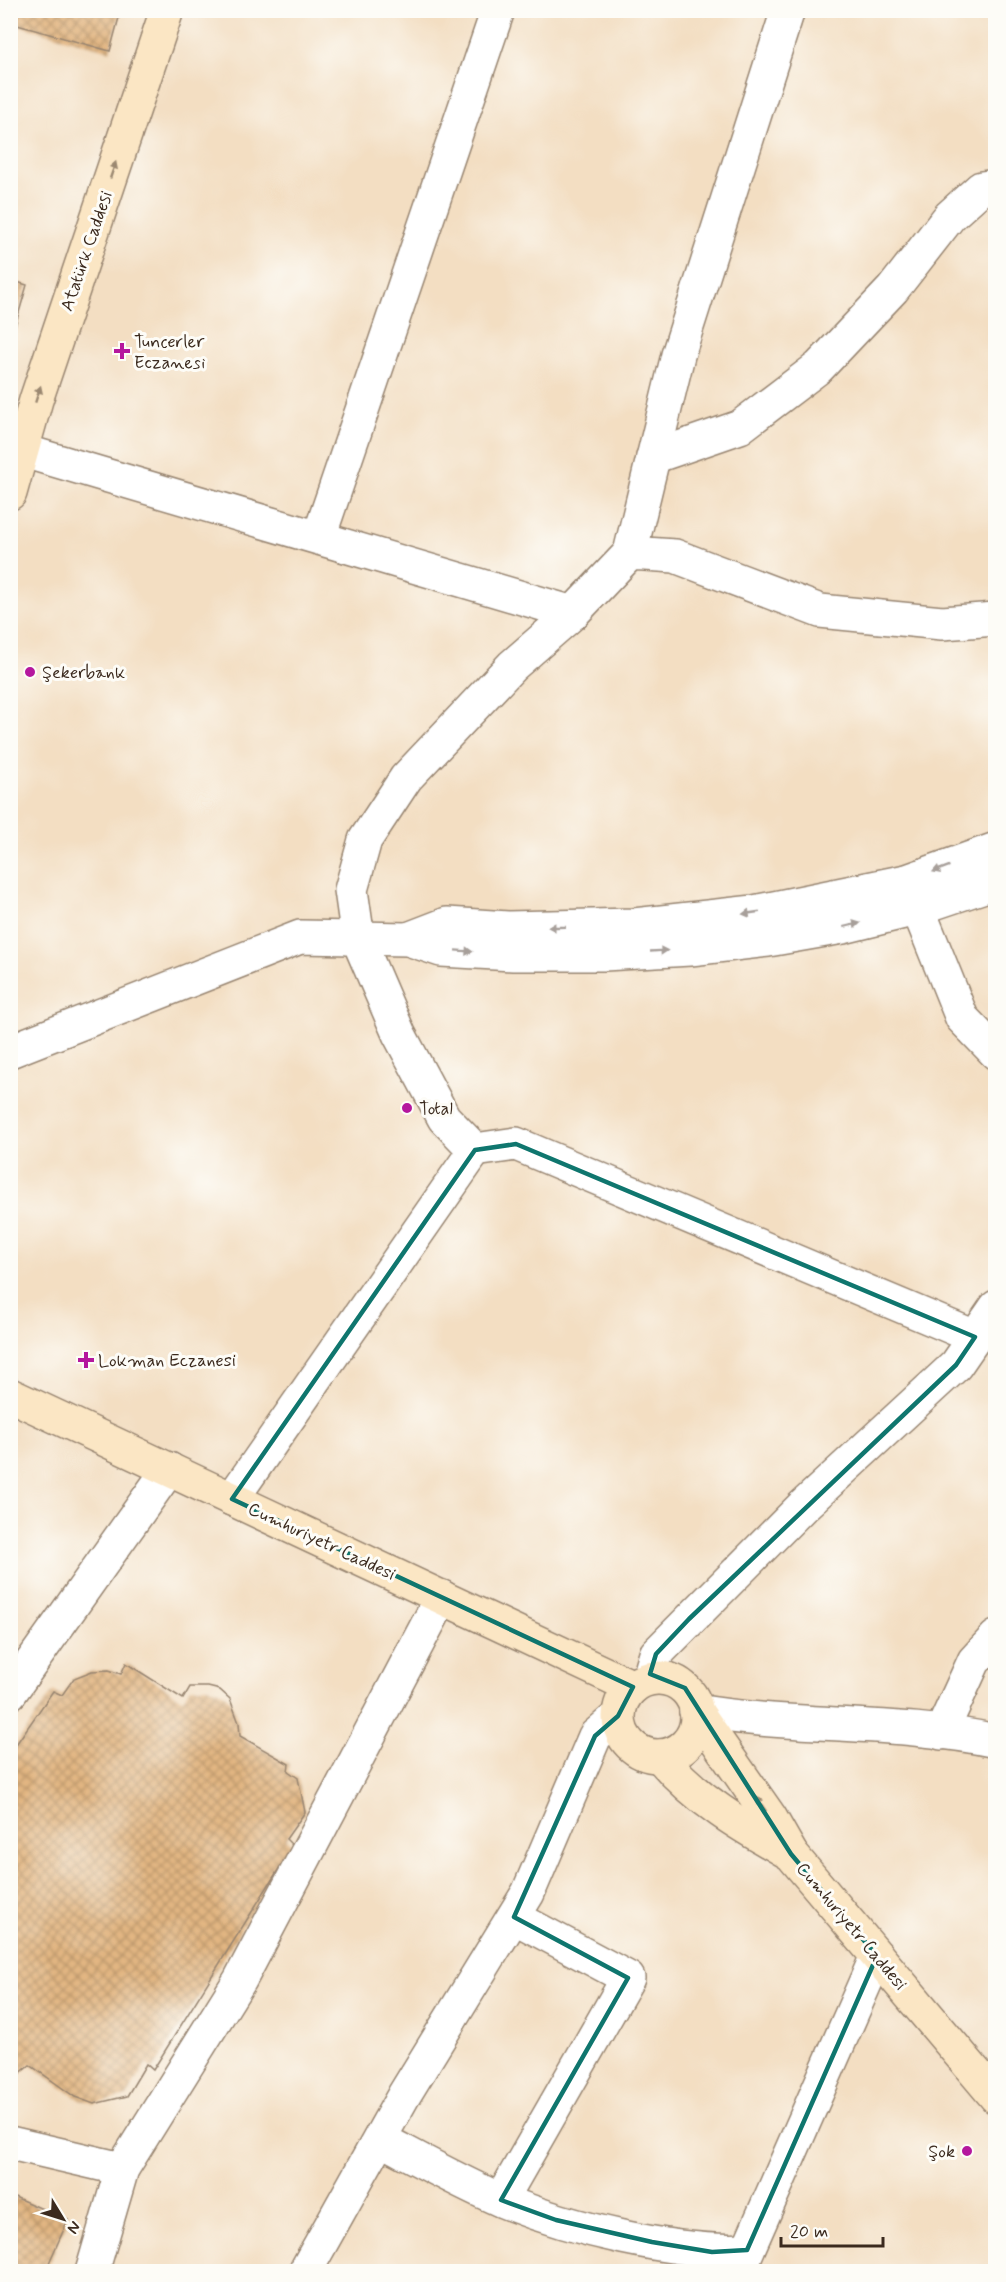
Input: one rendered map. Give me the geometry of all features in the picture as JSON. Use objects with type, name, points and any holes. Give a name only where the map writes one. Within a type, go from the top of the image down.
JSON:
[{"type":"main road","name":"Atatürk Caddesi","points":[[10,494],[17,449],[40,390],[167,10]]},
{"type":"main road","name":"Cumhuriyetr Caddesi","points":[[10,1395],[594,1669],[630,1696]]},
{"type":"main road","points":[[674,1681],[685,1688],[693,1699],[696,1712],[696,1725],[691,1737],[677,1750],[660,1756],[635,1749],[626,1740],[630,1696],[674,1681]]},
{"type":"main road","points":[[696,1712],[770,1817],[791,1854]]},
{"type":"main road","name":"Cumhuriyetr Caddesi","points":[[660,1756],[678,1779],[696,1793],[747,1829],[791,1854],[996,2097]]},
{"type":"street","points":[[319,537],[498,10]]},
{"type":"street","points":[[475,1150],[444,1118],[399,1034],[358,939],[351,890],[365,840],[400,787],[512,666],[573,613],[630,553],[678,355],[788,10]]},
{"type":"street","points":[[653,457],[740,427],[819,367],[893,288],[950,216],[981,188],[996,186]]},
{"type":"street","points":[[17,449],[573,613]]},
{"type":"street","points":[[630,553],[675,556],[820,611],[942,623],[996,620]]},
{"type":"street","points":[[912,895],[996,849]]},
{"type":"street","points":[[10,1051],[300,937],[408,939],[447,924],[519,928],[634,925],[694,920],[803,904],[912,895],[996,882]]},
{"type":"street","points":[[912,895],[962,1018],[996,1053]]},
{"type":"street","points":[[232,1499],[475,1150],[516,1144],[975,1337]]},
{"type":"street","points":[[305,2271],[380,2139],[528,1893],[595,1736],[630,1696],[656,1654],[802,1507],[956,1365],[996,1307]]},
{"type":"street","points":[[10,1693],[169,1470]]},
{"type":"street","points":[[92,2271],[122,2169],[240,1980],[442,1597]]},
{"type":"street","points":[[941,1733],[974,1661],[996,1636]]},
{"type":"street","points":[[696,1712],[741,1719],[941,1733],[957,1732],[996,1741]]},
{"type":"street","points":[[501,2200],[628,1978],[514,1917]]},
{"type":"street","points":[[380,2139],[501,2200],[555,2220],[652,2242],[712,2252],[743,2261],[877,1956]]},
{"type":"street","points":[[10,2143],[122,2169]]},
{"type":"highlighted area","points":[[516,1144],[975,1337],[956,1365],[689,1619],[656,1654],[650,1674],[685,1688],[791,1854],[877,1956],[747,2250],[712,2252],[652,2242],[556,2220],[501,2200],[628,1978],[514,1917],[595,1736],[618,1716],[633,1687],[232,1499],[475,1150]]},
{"type":"building","points":[[10,10],[121,10],[110,51],[10,23]]},
{"type":"building","points":[[10,280],[27,285],[11,340],[10,340]]},
{"type":"building","points":[[126,1663],[183,1699],[190,1687],[220,1690],[230,1699],[239,1723],[240,1736],[289,1764],[288,1771],[298,1778],[305,1812],[286,1839],[293,1846],[153,2070],[146,2064],[127,2096],[94,2104],[75,2097],[30,2065],[19,2074],[10,2075],[10,1753],[53,1691],[62,1695],[74,1678],[92,1671],[109,1670],[121,1674]]},
{"type":"building","points":[[10,2195],[68,2220],[45,2272],[10,2272]]},
{"type":"place","name":"Tuncerler Eczanesi","points":[[122,351]]},
{"type":"place","name":"Şekerbank","points":[[30,672]]},
{"type":"place","name":"Total","points":[[407,1108]]},
{"type":"place","name":"Lokman Eczanesi","points":[[86,1360]]},
{"type":"place","name":"Şok","points":[[967,2151]]}]
